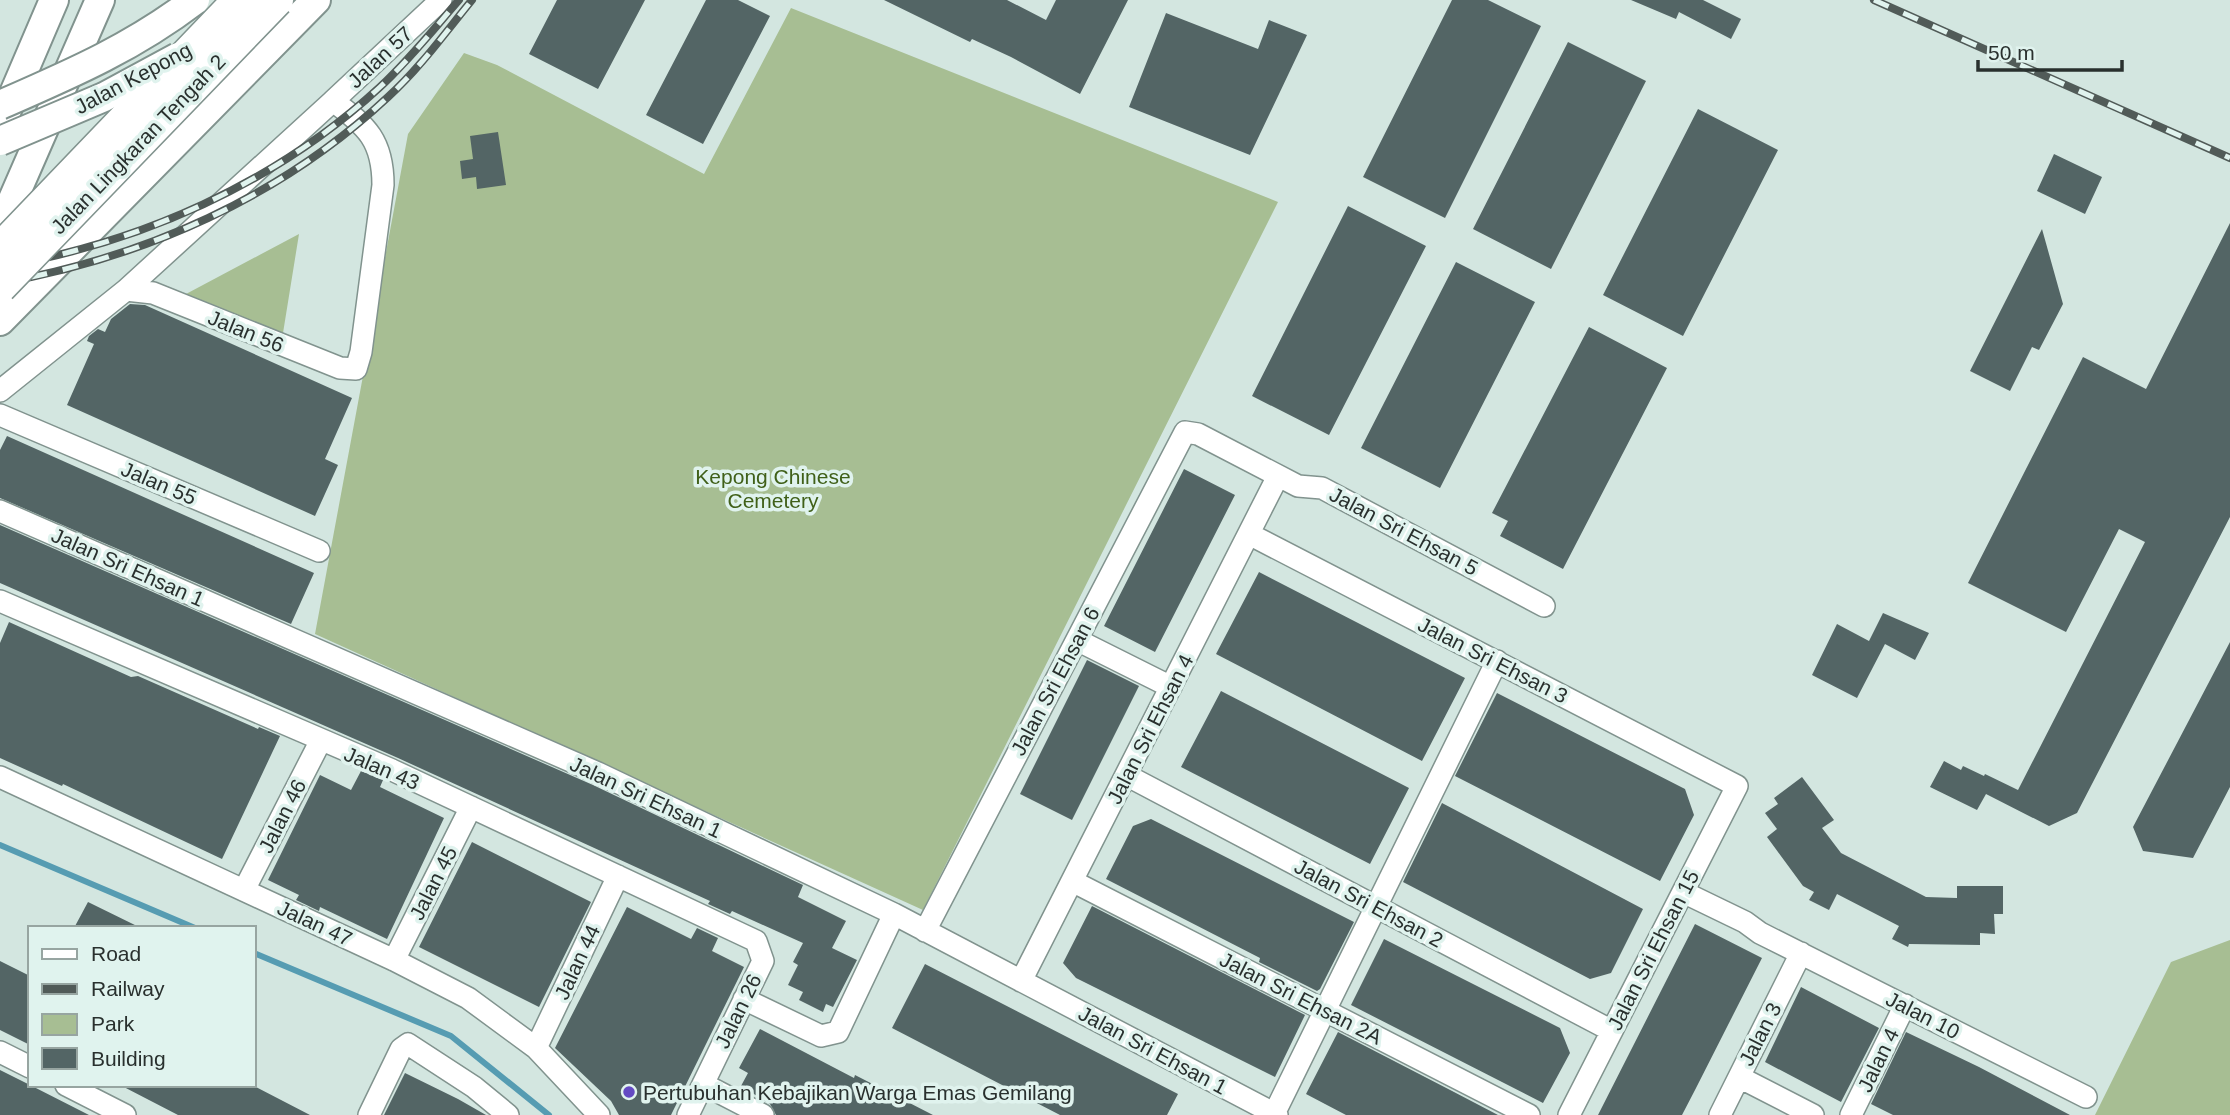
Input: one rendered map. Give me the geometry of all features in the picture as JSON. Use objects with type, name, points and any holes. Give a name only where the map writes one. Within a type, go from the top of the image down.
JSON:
[{"type":"highway","name":"Jalan Lingkaran Tengah 2","points":[[0,249],[239,0]]},
{"type":"highway","name":"Jalan Lingkaran Tengah 2","points":[[0,287],[276,0]]},
{"type":"main road","points":[[0,125],[54,0]]},
{"type":"main road","points":[[0,229],[100,0]]},
{"type":"main road","name":"Jalan Kepong","points":[[0,105],[110,57],[162,25],[195,0]]},
{"type":"main road","name":"Jalan Kepong","points":[[0,141],[124,87],[179,57],[257,0]]},
{"type":"main road","points":[[0,321],[128,194],[316,0]]},
{"type":"main road","points":[[0,237],[49,225],[128,194]]},
{"type":"street","name":"Jalan 57","points":[[340,368],[356,369],[360,361],[383,185],[383,158],[362,122],[333,101],[441,0]]},
{"type":"street","points":[[0,391],[125,290],[333,101]]},
{"type":"street","name":"Jalan 56","points":[[125,290],[153,293],[340,368]]},
{"type":"street","name":"Jalan 55","points":[[0,415],[319,551]]},
{"type":"street","name":"Jalan Sri Ehsan 5","points":[[1185,432],[1198,434],[1298,486],[1322,488],[1544,606]]},
{"type":"street","name":"Jalan Sri Ehsan 6","points":[[925,930],[1185,432]]},
{"type":"street","name":"Jalan Sri Ehsan 4","points":[[1021,981],[1279,476]]},
{"type":"street","name":"Jalan Sri Ehsan 1","points":[[0,511],[598,773],[894,914],[1276,1114]]},
{"type":"street","name":"Jalan Sri Ehsan 3","points":[[1249,534],[1738,786]]},
{"type":"street","name":"Jalan 43","points":[[0,601],[471,807],[759,944]]},
{"type":"street","points":[[1077,640],[1171,687]]},
{"type":"street","points":[[1276,1114],[1497,662]]},
{"type":"street","name":"Jalan 46","points":[[244,890],[320,742]]},
{"type":"street","name":"Jalan Sri Ehsan 2","points":[[1126,775],[1612,1031]]},
{"type":"street","name":"Jalan 47","points":[[0,777],[394,960],[468,998],[536,1048],[599,1115]]},
{"type":"street","name":"Jalan Sri Ehsan 15","points":[[1569,1115],[1738,786]]},
{"type":"street","name":"Jalan 45","points":[[394,960],[471,807]]},
{"type":"street","name":"Jalan 44","points":[[536,1048],[618,876]]},
{"type":"street","name":"Jalan Sri Ehsan 2A","points":[[1072,881],[1529,1115]]},
{"type":"street","name":"Jalan 10","points":[[1681,896],[1737,930],[1760,933],[2086,1097]]},
{"type":"street","points":[[744,999],[821,1036],[838,1032],[894,914]]},
{"type":"street","name":"Jalan 26","points":[[688,1115],[763,961],[759,944]]},
{"type":"street","name":"Jalan 3","points":[[1720,1115],[1801,953]]},
{"type":"street","name":"Jalan 4","points":[[1851,1115],[1905,1005]]},
{"type":"street","points":[[369,1115],[401,1049],[412,1044],[508,1115]]},
{"type":"street","points":[[0,1052],[28,1066]]},
{"type":"street","points":[[1739,1077],[1813,1115]]},
{"type":"street","points":[[703,1084],[763,1115]]},
{"type":"street","points":[[70,1087],[125,1115]]},
{"type":"green space","name":"Kepong Chinese Cemetery","points":[[791,8],[1278,202],[923,910],[315,634],[408,134],[464,53],[497,65],[704,174]]},
{"type":"green space","points":[[299,234],[283,333],[186,294]]},
{"type":"green space","points":[[2230,940],[2230,1115],[2095,1115],[2171,962]]},
{"type":"building","points":[[557,0],[645,0],[598,89],[529,54]]},
{"type":"building","points":[[706,0],[738,0],[770,16],[703,144],[646,115]]},
{"type":"building","points":[[884,0],[1007,0],[1046,20],[1056,0],[1128,0],[1080,94],[1011,57],[972,39],[970,42]]},
{"type":"building","points":[[1452,0],[1488,0],[1541,26],[1445,218],[1363,177]]},
{"type":"building","points":[[1631,0],[1703,0],[1741,19],[1731,39],[1679,12],[1676,19]]},
{"type":"building","points":[[1166,13],[1258,49],[1269,20],[1307,35],[1250,155],[1129,107]]},
{"type":"building","points":[[1568,42],[1646,81],[1551,269],[1473,229]]},
{"type":"building","points":[[1698,109],[1778,150],[1683,336],[1603,295]]},
{"type":"building","points":[[498,132],[506,185],[477,189],[476,177],[462,179],[460,161],[473,159],[470,136]]},
{"type":"building","points":[[2054,154],[2102,177],[2085,214],[2037,191]]},
{"type":"building","points":[[1348,206],[1426,246],[1329,435],[1252,396]]},
{"type":"building","points":[[2230,223],[2230,517],[2077,813],[2049,826],[1986,794],[1977,810],[1930,787],[1944,761],[1961,770],[1963,766],[1984,776],[1985,774],[2018,790],[2145,542],[2119,529],[2066,632],[1968,583],[2083,357],[2146,389]]},
{"type":"building","points":[[2042,229],[2063,304],[2039,350],[2032,347],[2010,391],[1970,371]]},
{"type":"building","points":[[1456,262],[1535,302],[1440,488],[1361,448]]},
{"type":"building","points":[[130,304],[145,305],[352,398],[325,459],[338,465],[315,516],[67,405],[94,344],[87,341],[89,336],[98,329],[105,332],[111,319]]},
{"type":"building","points":[[1589,327],[1667,368],[1563,569],[1500,536],[1508,521],[1492,513]]},
{"type":"building","points":[[7,436],[314,573],[291,624],[0,498],[0,450]]},
{"type":"building","points":[[1184,469],[1235,495],[1155,652],[1104,626]]},
{"type":"building","points":[[0,525],[593,785],[803,885],[798,897],[846,921],[832,948],[857,960],[833,1007],[826,1004],[823,1012],[799,1000],[803,992],[788,985],[798,965],[793,962],[803,943],[732,911],[730,914],[708,904],[710,901],[398,758],[0,583]]},
{"type":"building","points":[[1259,572],[1465,678],[1422,761],[1216,654]]},
{"type":"building","points":[[1883,613],[1929,633],[1915,660],[1885,644],[1857,698],[1812,675],[1837,624],[1869,641]]},
{"type":"building","points":[[9,622],[131,677],[138,676],[258,729],[259,727],[280,736],[222,859],[63,784],[62,786],[0,758],[0,643]]},
{"type":"building","points":[[2230,642],[2230,787],[2193,858],[2143,851],[2133,827]]},
{"type":"building","points":[[1087,660],[1139,686],[1072,820],[1020,794]]},
{"type":"building","points":[[1221,691],[1409,788],[1370,864],[1181,767]]},
{"type":"building","points":[[1497,693],[1685,789],[1694,815],[1660,881],[1455,776]]},
{"type":"building","points":[[361,771],[383,780],[380,787],[444,818],[387,939],[320,907],[319,911],[296,900],[299,895],[268,880],[320,775],[351,790]]},
{"type":"building","points":[[1802,777],[1834,820],[1822,828],[1841,853],[1926,897],[1957,898],[1957,886],[2003,886],[2003,914],[1994,914],[1995,934],[1980,933],[1980,945],[1909,944],[1908,947],[1892,939],[1899,926],[1837,894],[1829,910],[1809,900],[1814,892],[1803,886],[1767,837],[1777,829],[1765,813],[1778,804],[1774,798]]},
{"type":"building","points":[[1442,803],[1643,909],[1611,973],[1590,979],[1403,882]]},
{"type":"building","points":[[1151,819],[1354,922],[1320,989],[1317,991],[1259,962],[1260,958],[1106,879],[1133,826]]},
{"type":"building","points":[[472,842],[591,902],[539,1007],[419,947]]},
{"type":"building","points":[[88,902],[137,926],[75,926]]},
{"type":"building","points":[[1092,906],[1305,1015],[1275,1077],[1076,978],[1063,963]]},
{"type":"building","points":[[627,907],[691,939],[697,928],[718,938],[712,951],[744,967],[671,1115],[619,1115],[611,1101],[555,1048]]},
{"type":"building","points":[[1695,924],[1762,958],[1695,1090],[1682,1115],[1598,1115]]},
{"type":"building","points":[[1384,939],[1560,1028],[1570,1053],[1543,1103],[1351,1005]]},
{"type":"building","points":[[0,961],[28,975],[28,1044],[0,1030]]},
{"type":"building","points":[[925,964],[1178,1094],[1167,1115],[1060,1115],[892,1028]]},
{"type":"building","points":[[1801,987],[1879,1028],[1841,1102],[1765,1062]]},
{"type":"building","points":[[760,1029],[933,1115],[776,1115],[770,1104],[741,1086],[748,1073],[739,1068]]},
{"type":"building","points":[[1338,1032],[1498,1115],[1346,1115],[1306,1094]]},
{"type":"building","points":[[1906,1032],[2070,1115],[1893,1115],[1871,1104]]},
{"type":"building","points":[[0,1070],[28,1084],[28,1087],[34,1087],[89,1115],[0,1115]]},
{"type":"building","points":[[405,1073],[458,1099],[486,1115],[384,1115]]},
{"type":"building","points":[[124,1087],[256,1087],[310,1115],[178,1115]]},
{"type":"waterway","points":[[0,845],[190,926]]},
{"type":"waterway","points":[[256,954],[451,1036],[549,1115]]},
{"type":"railway","points":[[0,267],[104,242],[154,225],[251,180],[296,153],[339,122],[380,87],[411,56],[459,0]]},
{"type":"railway","points":[[0,283],[54,272],[158,240],[256,193],[347,133],[388,97],[422,62],[472,0]]},
{"type":"railway","points":[[1874,0],[2230,158]]},
{"type":"place","name":"Pertubuhan Kebajikan Warga Emas Gemilang","points":[[629,1092]]}]
